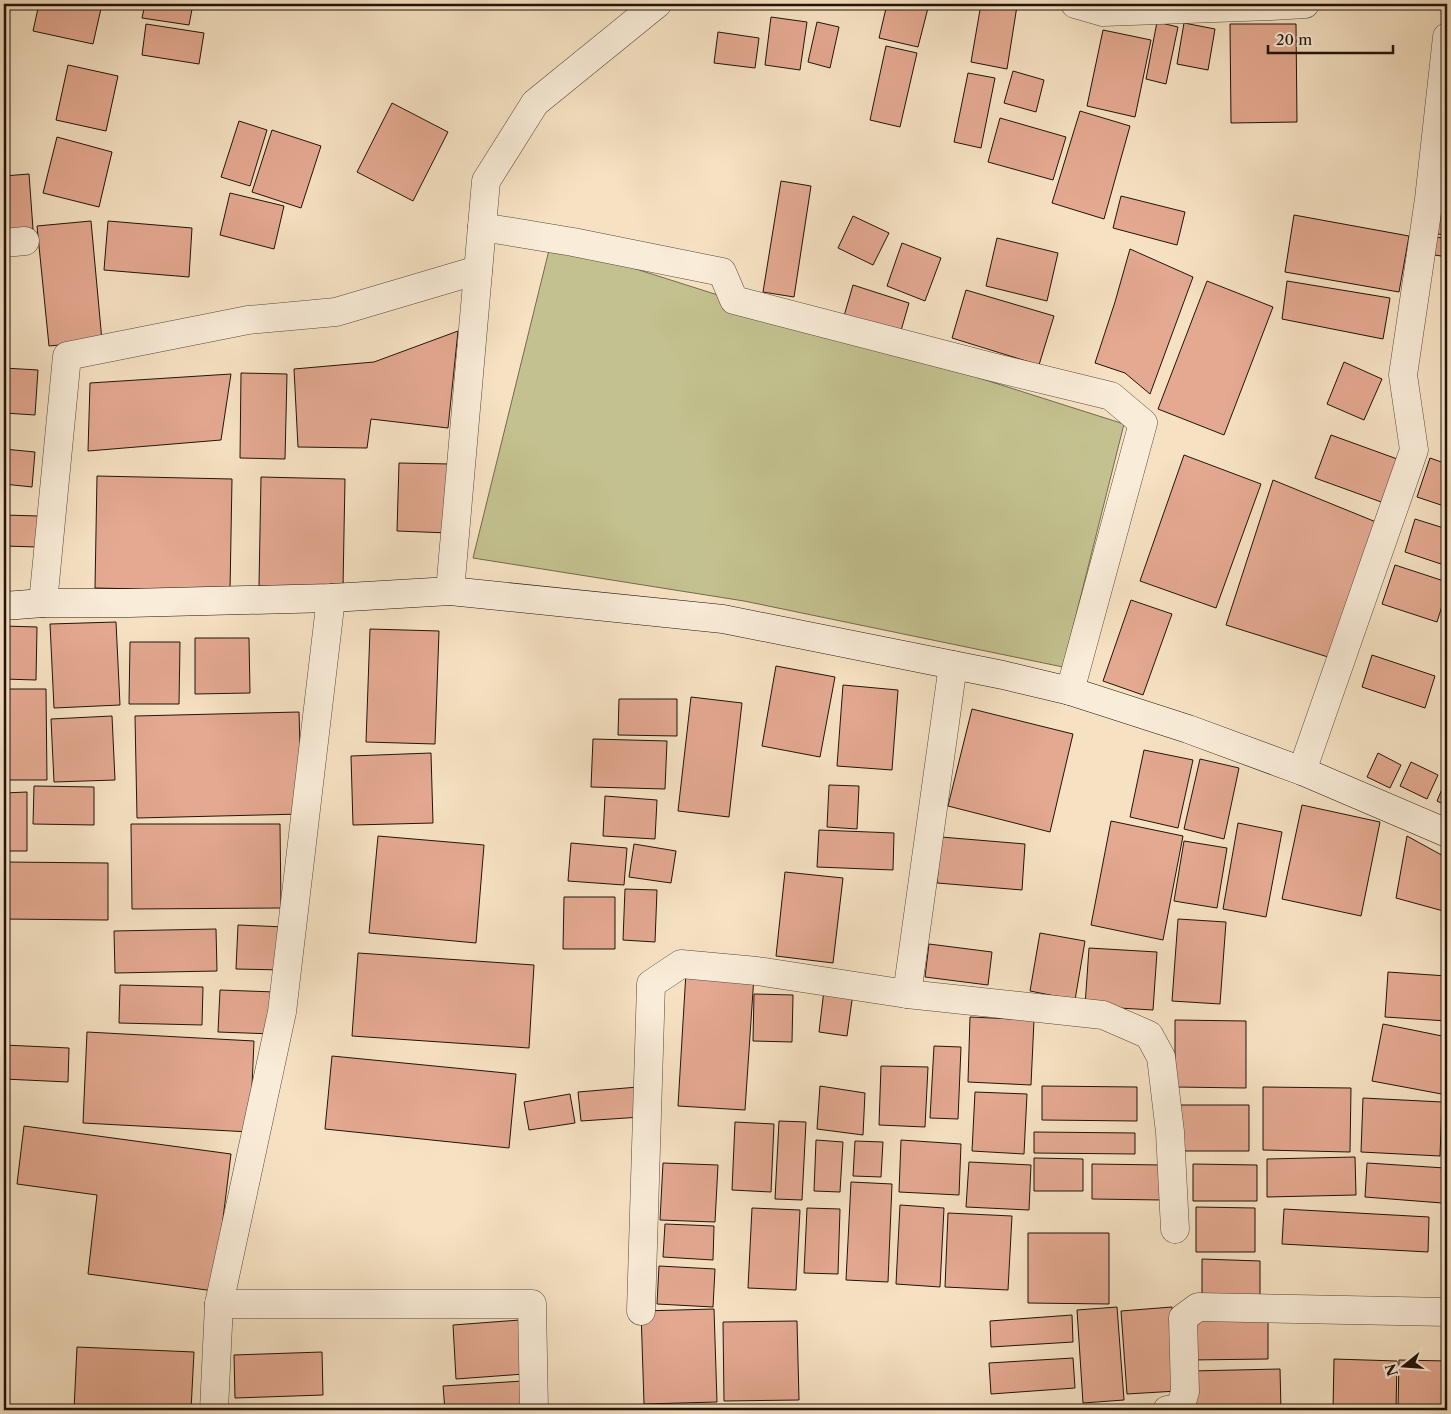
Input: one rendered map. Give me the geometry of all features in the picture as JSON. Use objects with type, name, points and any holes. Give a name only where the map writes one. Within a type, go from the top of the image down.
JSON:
[{"type":"street","points":[[450,591],[486,181],[535,103],[657,4]]},
{"type":"street","points":[[1076,4],[1102,12],[1305,4]]},
{"type":"street","points":[[1302,771],[1414,450],[1403,375],[1429,199],[1447,37]]},
{"type":"street","points":[[482,227],[573,242],[722,272],[734,300],[1111,396],[1143,423],[1070,691]]},
{"type":"street","points":[[43,603],[67,356],[248,320],[336,312],[478,270]]},
{"type":"street","points":[[4,606],[43,603],[332,598],[450,591],[723,619],[1003,675],[1070,691],[1188,729],[1302,771],[1447,833]]},
{"type":"street","points":[[214,1410],[219,1304],[282,1012],[332,598]]},
{"type":"street","points":[[906,994],[953,665]]},
{"type":"street","points":[[641,1311],[650,984],[681,964],[757,971],[906,994],[1103,1015],[1149,1035],[1161,1057],[1170,1132],[1175,1229]]},
{"type":"street","points":[[219,1304],[532,1304],[534,1410]]},
{"type":"street","points":[[1167,1410],[1180,1408],[1185,1377],[1183,1318],[1198,1308],[1447,1312]]},
{"type":"shaded area","points":[[551,242],[1124,424],[1063,667],[744,601],[473,558]]},
{"type":"building","points":[[39,4],[102,4],[93,44],[33,31]]},
{"type":"building","points":[[145,4],[193,4],[189,25],[142,18]]},
{"type":"building","points":[[887,4],[929,4],[918,47],[879,38]]},
{"type":"building","points":[[981,4],[1017,6],[1007,69],[971,62]]},
{"type":"building","points":[[771,17],[807,22],[800,70],[765,65]]},
{"type":"building","points":[[817,22],[839,27],[830,68],[808,62]]},
{"type":"building","points":[[1157,22],[1178,27],[1166,84],[1146,79]]},
{"type":"building","points":[[1184,23],[1215,29],[1208,70],[1177,64]]},
{"type":"building","points":[[146,24],[204,33],[199,64],[142,55]]},
{"type":"building","points":[[1230,24],[1296,24],[1297,122],[1231,123]]},
{"type":"building","points":[[1103,30],[1151,40],[1135,117],[1087,106]]},
{"type":"building","points":[[718,32],[759,38],[755,68],[714,63]]},
{"type":"building","points":[[886,46],[917,53],[900,127],[870,120]]},
{"type":"building","points":[[68,65],[118,76],[106,131],[56,120]]},
{"type":"building","points":[[1013,71],[1044,80],[1036,112],[1004,103]]},
{"type":"building","points":[[968,73],[995,78],[981,148],[954,142]]},
{"type":"building","points":[[392,103],[448,132],[413,201],[357,172]]},
{"type":"building","points":[[1080,111],[1130,126],[1104,219],[1052,203]]},
{"type":"building","points":[[1000,118],[1066,137],[1053,180],[988,162]]},
{"type":"building","points":[[239,121],[267,130],[250,186],[221,177]]},
{"type":"building","points":[[272,130],[321,146],[301,208],[252,192]]},
{"type":"building","points":[[57,137],[112,152],[99,207],[43,193]]},
{"type":"building","points":[[29,174],[33,229],[4,232],[4,176]]},
{"type":"building","points":[[781,181],[811,186],[794,297],[763,292]]},
{"type":"building","points":[[1443,182],[1447,182],[1447,207],[1439,206]]},
{"type":"building","points":[[230,193],[284,206],[274,249],[220,235]]},
{"type":"building","points":[[1121,196],[1185,212],[1177,245],[1113,228]]},
{"type":"building","points":[[1439,208],[1447,209],[1447,236],[1434,233]]},
{"type":"building","points":[[1294,215],[1409,236],[1399,292],[1285,272]]},
{"type":"building","points":[[853,216],[889,233],[873,265],[838,248]]},
{"type":"building","points":[[91,221],[102,341],[49,346],[37,226]]},
{"type":"building","points":[[108,221],[192,228],[189,277],[104,270]]},
{"type":"building","points":[[1432,236],[1447,239],[1447,257],[1429,254]]},
{"type":"building","points":[[997,238],[1058,253],[1047,301],[986,286]]},
{"type":"building","points":[[902,243],[941,258],[925,301],[887,286]]},
{"type":"building","points":[[1130,249],[1193,277],[1150,394],[1125,373],[1095,363]]},
{"type":"building","points":[[1207,281],[1273,307],[1224,435],[1158,409]]},
{"type":"building","points":[[1287,281],[1390,298],[1383,339],[1282,319]]},
{"type":"building","points":[[853,285],[909,303],[900,334],[844,316]]},
{"type":"building","points":[[966,290],[1054,316],[1039,365],[952,338]]},
{"type":"building","points":[[458,331],[448,428],[371,419],[367,448],[298,447],[294,369],[374,362]]},
{"type":"building","points":[[1344,362],[1382,379],[1364,420],[1327,404]]},
{"type":"building","points":[[4,368],[38,370],[35,415],[4,413]]},
{"type":"building","points":[[241,373],[287,374],[285,459],[240,458]]},
{"type":"building","points":[[231,374],[221,440],[88,451],[90,383]]},
{"type":"building","points":[[1331,435],[1400,460],[1384,503],[1315,478]]},
{"type":"building","points":[[4,449],[35,452],[32,487],[4,484]]},
{"type":"building","points":[[1184,455],[1261,484],[1216,608],[1140,581]]},
{"type":"building","points":[[1430,458],[1447,464],[1447,507],[1417,497]]},
{"type":"building","points":[[399,463],[450,464],[449,533],[397,531]]},
{"type":"building","points":[[97,476],[232,479],[230,591],[95,588]]},
{"type":"building","points":[[261,477],[345,479],[343,587],[259,586]]},
{"type":"building","points":[[1273,480],[1376,522],[1328,657],[1226,625]]},
{"type":"building","points":[[4,515],[38,516],[37,547],[4,546]]},
{"type":"building","points":[[1415,519],[1447,529],[1447,566],[1405,552]]},
{"type":"building","points":[[1395,565],[1447,582],[1447,590],[1437,622],[1382,604]]},
{"type":"building","points":[[1131,600],[1172,614],[1143,695],[1103,681]]},
{"type":"building","points":[[116,622],[120,705],[54,708],[50,624]]},
{"type":"building","points":[[4,626],[37,627],[36,680],[4,679]]},
{"type":"building","points":[[370,629],[439,631],[435,744],[366,742]]},
{"type":"building","points":[[195,638],[249,638],[250,693],[195,694]]},
{"type":"building","points":[[130,642],[180,642],[179,704],[129,704]]},
{"type":"building","points":[[1372,655],[1435,676],[1425,708],[1362,687]]},
{"type":"building","points":[[776,666],[835,677],[820,757],[762,746]]},
{"type":"building","points":[[843,685],[898,690],[892,770],[837,766]]},
{"type":"building","points":[[4,689],[46,689],[47,780],[4,780]]},
{"type":"building","points":[[691,697],[742,703],[729,817],[678,811]]},
{"type":"building","points":[[619,699],[677,699],[677,736],[618,735]]},
{"type":"building","points":[[972,709],[1073,734],[1050,832],[948,806]]},
{"type":"building","points":[[299,712],[302,814],[137,818],[135,716]]},
{"type":"building","points":[[112,716],[115,780],[54,782],[51,719]]},
{"type":"building","points":[[593,739],[667,741],[665,789],[591,787]]},
{"type":"building","points":[[1144,750],[1193,760],[1178,828],[1130,817]]},
{"type":"building","points":[[431,753],[433,823],[353,825],[351,756]]},
{"type":"building","points":[[1378,753],[1401,765],[1390,788],[1367,777]]},
{"type":"building","points":[[1200,759],[1239,768],[1224,839],[1184,829]]},
{"type":"building","points":[[1411,762],[1438,775],[1427,799],[1400,786]]},
{"type":"building","points":[[1447,777],[1447,806],[1437,801]]},
{"type":"building","points":[[829,785],[859,786],[857,829],[827,827]]},
{"type":"building","points":[[34,786],[94,787],[94,825],[33,824]]},
{"type":"building","points":[[27,792],[27,851],[4,851],[4,793]]},
{"type":"building","points":[[605,796],[657,800],[655,839],[603,836]]},
{"type":"building","points":[[1302,805],[1380,822],[1361,916],[1282,899]]},
{"type":"building","points":[[1111,821],[1183,836],[1163,940],[1091,925]]},
{"type":"building","points":[[1238,823],[1282,832],[1266,917],[1223,909]]},
{"type":"building","points":[[131,824],[280,824],[281,908],[132,909]]},
{"type":"building","points":[[819,830],[894,833],[893,870],[817,867]]},
{"type":"building","points":[[378,836],[484,845],[476,943],[369,933]]},
{"type":"building","points":[[1407,836],[1447,858],[1447,912],[1396,898]]},
{"type":"building","points":[[941,837],[1025,844],[1022,890],[937,883]]},
{"type":"building","points":[[1184,841],[1227,848],[1217,908],[1174,901]]},
{"type":"building","points":[[571,843],[627,848],[624,885],[568,881]]},
{"type":"building","points":[[634,844],[676,851],[671,883],[629,877]]},
{"type":"building","points":[[4,862],[108,863],[108,920],[4,919]]},
{"type":"building","points":[[785,872],[843,878],[833,963],[776,956]]},
{"type":"building","points":[[625,889],[657,890],[655,942],[623,940]]},
{"type":"building","points":[[564,897],[615,897],[615,949],[563,949]]},
{"type":"building","points":[[1178,919],[1226,922],[1220,1004],[1172,1001]]},
{"type":"building","points":[[238,925],[285,927],[284,970],[236,969]]},
{"type":"building","points":[[216,929],[217,971],[115,973],[114,931]]},
{"type":"building","points":[[1040,933],[1085,941],[1075,1000],[1030,991]]},
{"type":"building","points":[[929,944],[992,952],[988,985],[925,977]]},
{"type":"building","points":[[1089,948],[1157,952],[1153,1010],[1085,1006]]},
{"type":"building","points":[[358,953],[534,965],[529,1048],[352,1036]]},
{"type":"building","points":[[686,972],[754,976],[745,1110],[678,1106]]},
{"type":"building","points":[[1388,972],[1447,976],[1447,1021],[1385,1017]]},
{"type":"building","points":[[120,985],[203,987],[202,1025],[119,1023]]},
{"type":"building","points":[[220,990],[275,992],[273,1034],[218,1032]]},
{"type":"building","points":[[824,990],[853,993],[847,1036],[819,1032]]},
{"type":"building","points":[[754,994],[793,995],[792,1042],[753,1041]]},
{"type":"building","points":[[970,1017],[1034,1020],[1031,1085],[968,1082]]},
{"type":"building","points":[[1175,1020],[1246,1021],[1246,1088],[1175,1087]]},
{"type":"building","points":[[1383,1024],[1447,1037],[1447,1095],[1372,1081]]},
{"type":"building","points":[[87,1032],[254,1041],[250,1132],[83,1123]]},
{"type":"building","points":[[4,1045],[69,1048],[68,1082],[4,1079]]},
{"type":"building","points":[[934,1046],[961,1047],[958,1119],[930,1118]]},
{"type":"building","points":[[332,1056],[516,1074],[509,1148],[325,1129]]},
{"type":"building","points":[[881,1066],[928,1067],[925,1127],[879,1125]]},
{"type":"building","points":[[820,1086],[865,1093],[863,1135],[817,1129]]},
{"type":"building","points":[[1042,1086],[1137,1087],[1137,1121],[1042,1120]]},
{"type":"building","points":[[638,1087],[641,1117],[581,1121],[578,1092]]},
{"type":"building","points":[[1263,1087],[1351,1088],[1350,1152],[1263,1150]]},
{"type":"building","points":[[975,1092],[1027,1094],[1024,1154],[972,1151]]},
{"type":"building","points":[[570,1094],[575,1123],[529,1130],[524,1102]]},
{"type":"building","points":[[1363,1098],[1442,1102],[1440,1156],[1361,1152]]},
{"type":"building","points":[[1179,1105],[1249,1105],[1249,1151],[1178,1151]]},
{"type":"building","points":[[779,1121],[806,1122],[802,1200],[775,1199]]},
{"type":"building","points":[[735,1122],[774,1124],[771,1192],[732,1190]]},
{"type":"building","points":[[24,1126],[231,1154],[214,1291],[88,1274],[97,1195],[17,1184]]},
{"type":"building","points":[[1034,1132],[1135,1133],[1135,1154],[1034,1153]]},
{"type":"building","points":[[816,1140],[843,1142],[840,1192],[814,1191]]},
{"type":"building","points":[[901,1140],[961,1144],[959,1195],[899,1192]]},
{"type":"building","points":[[855,1141],[883,1142],[881,1177],[853,1176]]},
{"type":"building","points":[[1355,1157],[1356,1195],[1267,1197],[1267,1159]]},
{"type":"building","points":[[1034,1158],[1083,1159],[1083,1191],[1034,1191]]},
{"type":"building","points":[[969,1162],[1031,1165],[1029,1210],[966,1207]]},
{"type":"building","points":[[663,1163],[718,1165],[715,1222],[660,1220]]},
{"type":"building","points":[[1367,1163],[1445,1168],[1442,1203],[1365,1197]]},
{"type":"building","points":[[1092,1164],[1163,1165],[1163,1200],[1092,1199]]},
{"type":"building","points":[[1193,1164],[1257,1165],[1257,1201],[1193,1201]]},
{"type":"building","points":[[851,1182],[892,1184],[888,1282],[846,1280]]},
{"type":"building","points":[[900,1205],[944,1208],[940,1287],[896,1284]]},
{"type":"building","points":[[1196,1207],[1255,1208],[1255,1252],[1196,1252]]},
{"type":"building","points":[[752,1208],[800,1210],[796,1290],[748,1288]]},
{"type":"building","points":[[807,1208],[840,1209],[838,1274],[804,1273]]},
{"type":"building","points":[[1284,1209],[1429,1217],[1428,1252],[1282,1244]]},
{"type":"building","points":[[948,1213],[1012,1216],[1008,1290],[945,1287]]},
{"type":"building","points":[[665,1224],[714,1226],[713,1260],[663,1257]]},
{"type":"building","points":[[1028,1233],[1109,1233],[1109,1304],[1028,1303]]},
{"type":"building","points":[[1202,1259],[1260,1261],[1260,1300],[1202,1299]]},
{"type":"building","points":[[659,1266],[715,1269],[713,1307],[657,1304]]},
{"type":"building","points":[[1117,1307],[1124,1400],[1083,1403],[1077,1310]]},
{"type":"building","points":[[1172,1307],[1177,1391],[1127,1394],[1121,1311]]},
{"type":"building","points":[[714,1309],[717,1402],[644,1404],[641,1311]]},
{"type":"building","points":[[1072,1315],[1073,1342],[991,1347],[990,1321]]},
{"type":"building","points":[[520,1320],[524,1374],[456,1379],[453,1325]]},
{"type":"building","points":[[1268,1320],[1268,1359],[1190,1360],[1190,1321]]},
{"type":"building","points":[[797,1321],[799,1400],[724,1401],[723,1322]]},
{"type":"building","points":[[77,1347],[194,1352],[191,1410],[74,1410]]},
{"type":"building","points":[[322,1352],[323,1395],[235,1398],[234,1355]]},
{"type":"building","points":[[1073,1358],[1075,1388],[991,1394],[989,1363]]},
{"type":"building","points":[[1334,1359],[1397,1361],[1396,1410],[1333,1410]]},
{"type":"building","points":[[1399,1360],[1447,1361],[1447,1410],[1398,1410]]},
{"type":"building","points":[[1280,1369],[1281,1410],[1192,1410],[1191,1371]]},
{"type":"building","points":[[523,1381],[525,1410],[445,1410],[443,1386]]},
{"type":"building","points":[[782,1406],[783,1410],[742,1410]]}]
